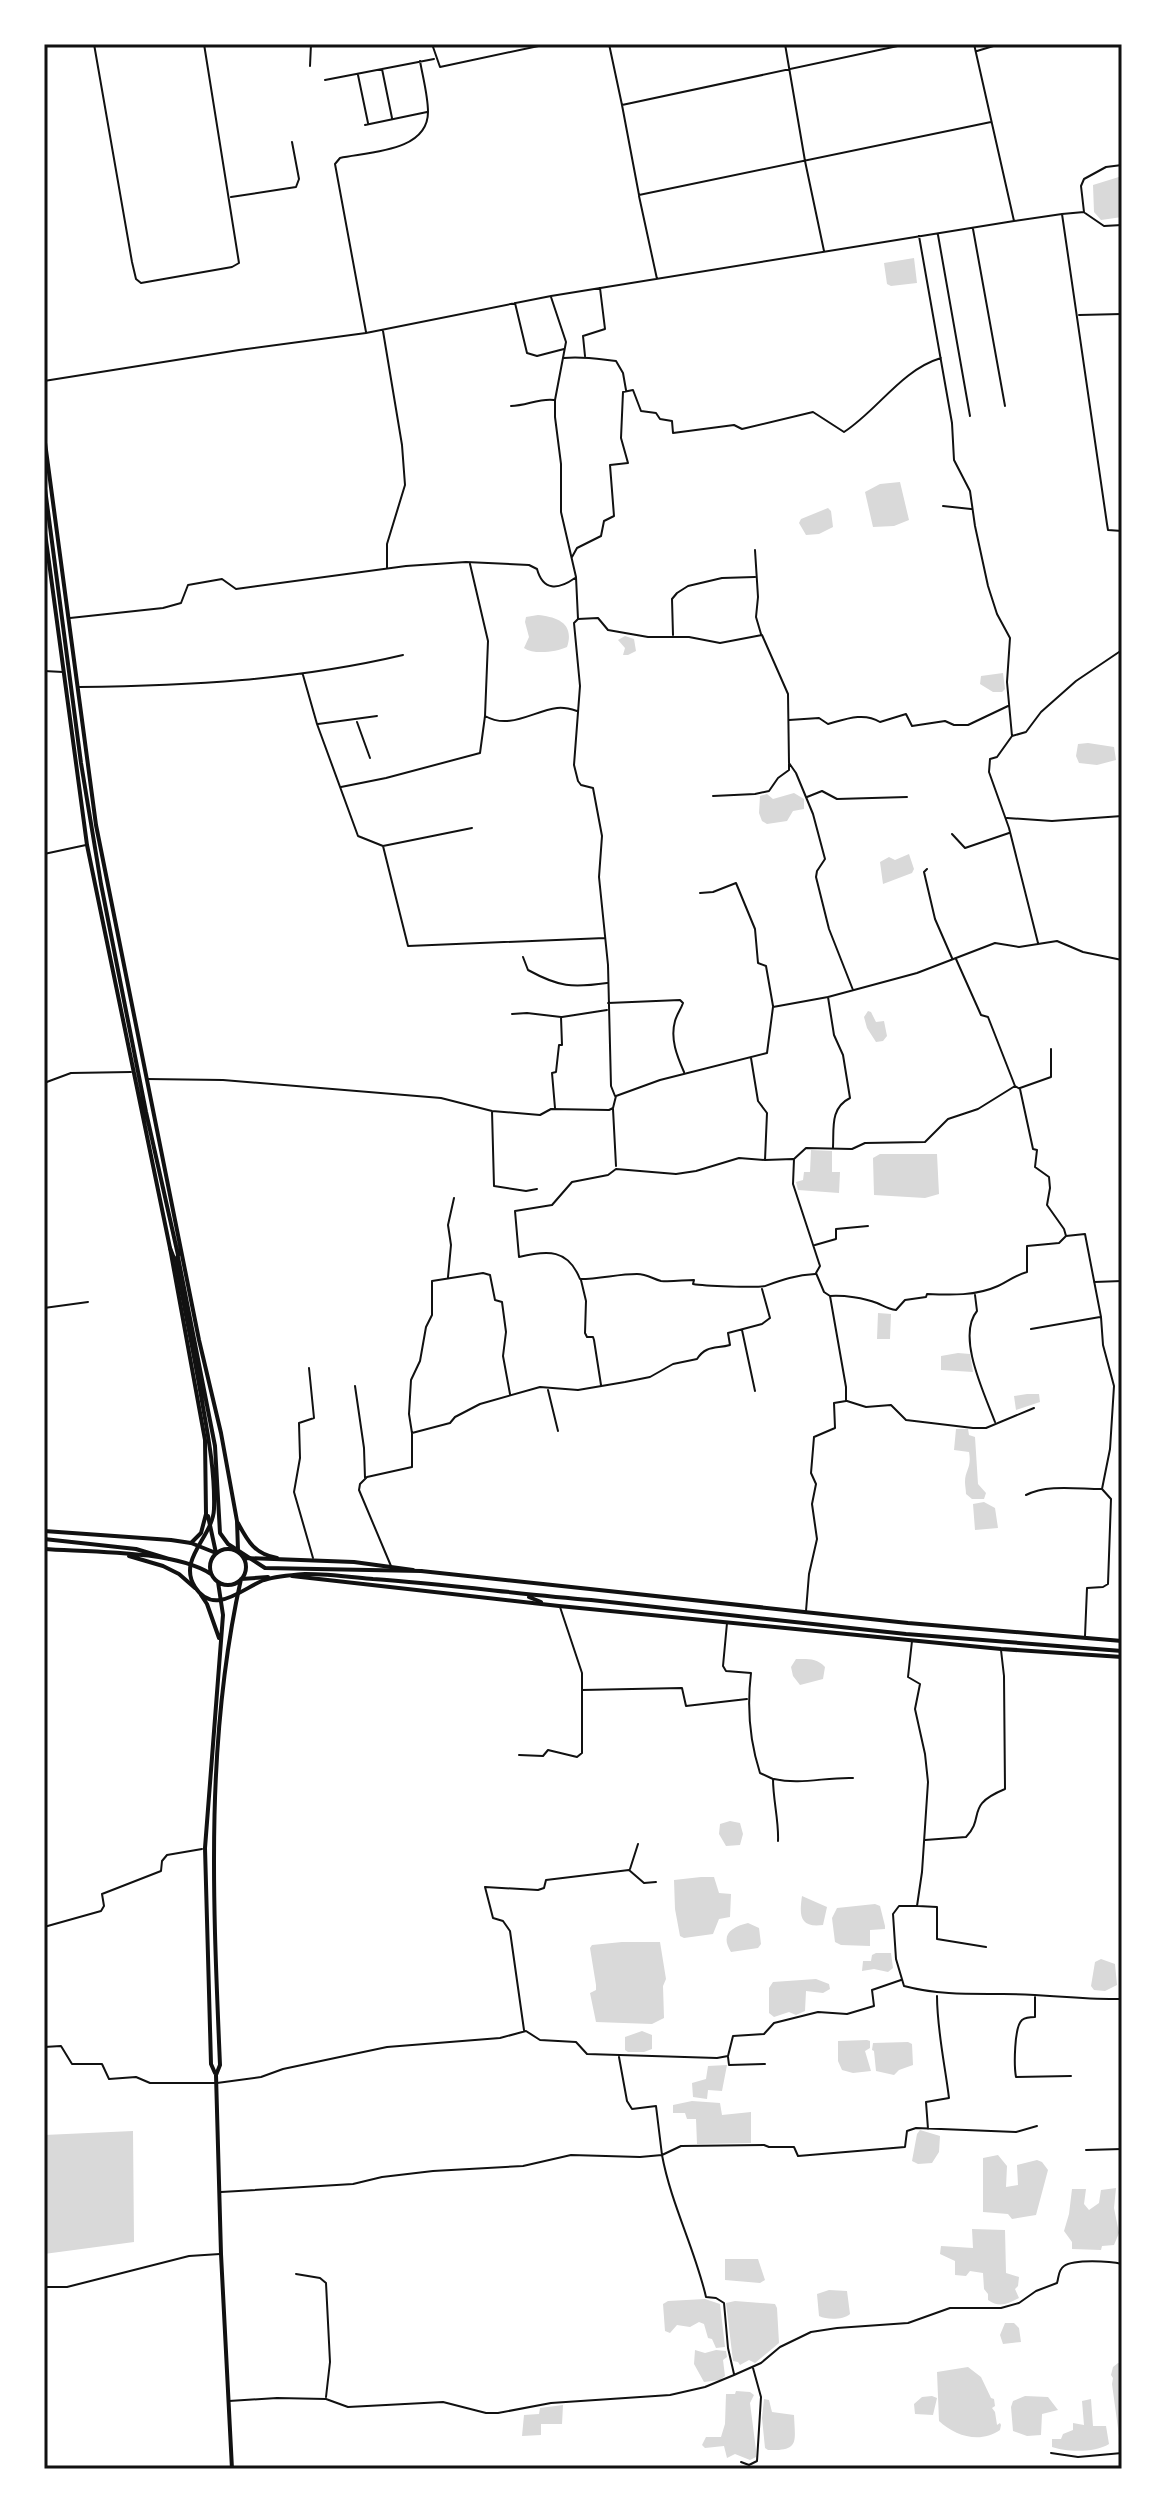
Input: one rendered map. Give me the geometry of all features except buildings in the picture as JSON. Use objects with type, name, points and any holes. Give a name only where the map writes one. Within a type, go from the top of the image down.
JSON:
[{"type":"main road","points":[[44,435],[96,825],[199,1340],[221,1433],[237,1521],[238,1552]]},
{"type":"main road","points":[[44,481],[81,763],[101,884],[202,1385],[214,1515],[208,1533],[192,1557],[190,1578]]},
{"type":"main road","points":[[44,525],[87,845],[170,1248],[205,1440],[207,1510],[216,1553]]},
{"type":"main road","points":[[170,1248],[176,1263],[215,1446],[219,1526],[228,1544],[265,1568],[421,1571]]},
{"type":"main road","points":[[176,1263],[178,1255]]},
{"type":"main road","points":[[191,1543],[201,1533],[207,1510]]},
{"type":"main road","points":[[237,1521],[245,1538],[259,1552],[264,1556],[284,1559]]},
{"type":"main road","points":[[44,1531],[191,1543],[216,1553]]},
{"type":"main road","points":[[44,1539],[151,1552],[187,1569],[196,1590],[209,1599],[218,1600],[234,1597],[267,1579],[308,1574],[438,1583],[512,1594],[1122,1654]]},
{"type":"main road","points":[[44,1549],[126,1554],[179,1562],[211,1574],[218,1582],[223,1615],[205,1848],[211,2064],[217,2083],[221,2254],[232,2469]]},
{"type":"main road","points":[[211,1574],[210,1562],[216,1553],[227,1549],[238,1552],[244,1558],[246,1569],[241,1579],[225,1661],[213,1805],[212,1872],[220,2065],[216,2075]]},
{"type":"main road","points":[[126,1554],[163,1566],[185,1579],[207,1604],[220,1641]]},
{"type":"main road","points":[[244,1558],[391,1566],[806,1612],[1122,1641]]},
{"type":"main road","points":[[218,1582],[233,1585],[241,1579],[315,1578],[912,1641],[1001,1649],[1122,1654]]},
{"type":"main road","points":[[523,1595],[541,1602]]},
{"type":"street","points":[[94,44],[138,282],[237,266],[240,259],[204,44]]},
{"type":"street","points":[[310,66],[311,44]]},
{"type":"street","points":[[432,44],[440,67],[548,44]]},
{"type":"street","points":[[609,44],[657,279]]},
{"type":"street","points":[[785,44],[824,252]]},
{"type":"street","points":[[622,105],[907,44]]},
{"type":"street","points":[[974,44],[1014,221]]},
{"type":"street","points":[[976,51],[1000,44]]},
{"type":"street","points":[[325,80],[435,58]]},
{"type":"street","points":[[366,333],[335,164],[340,158],[404,146],[421,132],[429,111],[420,61]]},
{"type":"street","points":[[382,69],[392,119]]},
{"type":"street","points":[[358,74],[366,125],[429,111]]},
{"type":"street","points":[[639,195],[992,122]]},
{"type":"street","points":[[230,197],[296,187],[299,179],[292,142]]},
{"type":"street","points":[[1084,212],[1081,186],[1084,179],[1092,172],[1122,165]]},
{"type":"street","points":[[44,381],[366,333],[515,302],[1062,214],[1084,212],[1104,226],[1122,225]]},
{"type":"street","points":[[1062,214],[1108,530],[1122,531]]},
{"type":"street","points":[[973,228],[1005,406]]},
{"type":"street","points":[[938,233],[970,416]]},
{"type":"street","points":[[919,236],[952,423],[954,460],[970,491],[988,586],[997,614],[1010,638],[1007,682],[1012,736]]},
{"type":"street","points":[[585,356],[583,336],[605,329],[600,288]]},
{"type":"street","points":[[551,296],[563,329],[565,348],[555,400],[561,464],[561,512],[576,577],[578,619],[574,627],[579,665],[574,765],[581,785],[593,788],[602,836],[599,877],[606,938],[611,1086],[616,1096],[613,1108],[616,1169]]},
{"type":"street","points":[[515,302],[527,353],[537,356],[565,348]]},
{"type":"street","points":[[1077,315],[1122,314]]},
{"type":"street","points":[[383,330],[402,445],[405,485],[387,544],[387,569]]},
{"type":"street","points":[[564,358],[585,356],[616,361],[623,373],[626,392]]},
{"type":"street","points":[[572,558],[577,548],[601,536],[604,521],[614,516],[610,465],[628,463],[621,438],[622,394],[633,390],[641,411],[656,413],[660,419],[672,421],[673,433],[734,425],[742,429],[750,428],[813,412],[844,432],[904,378],[941,358]]},
{"type":"street","points":[[511,406],[555,400]]},
{"type":"street","points":[[943,506],[972,509]]},
{"type":"street","points":[[713,796],[769,791],[778,778],[789,770],[788,694],[756,617],[755,550]]},
{"type":"street","points":[[339,787],[480,753],[488,641],[470,563]]},
{"type":"street","points":[[70,618],[163,608],[181,603],[188,585],[222,579],[236,589],[387,569],[470,563],[529,565],[537,569],[541,581],[549,586],[566,584],[576,577]]},
{"type":"street","points":[[673,637],[672,599],[677,593],[688,586],[722,578],[755,577]]},
{"type":"street","points":[[578,619],[598,618],[611,631],[648,637],[726,643],[762,635]]},
{"type":"street","points":[[1038,944],[1010,833],[989,772],[990,759],[997,757],[1012,736],[1026,732],[1041,712],[1076,681],[1122,650]]},
{"type":"street","points":[[78,687],[160,686],[303,674],[349,668],[403,655]]},
{"type":"street","points":[[44,671],[65,672]]},
{"type":"street","points":[[303,674],[317,724],[357,835],[383,846],[472,828]]},
{"type":"street","points":[[788,720],[819,718],[828,724],[860,716],[880,722],[906,714],[912,726],[945,721],[968,725],[1008,706]]},
{"type":"street","points":[[485,716],[494,720],[515,720],[560,708],[578,711]]},
{"type":"street","points":[[317,724],[377,716]]},
{"type":"street","points":[[356,720],[370,758]]},
{"type":"street","points":[[789,763],[817,826],[825,859],[816,877],[829,929],[853,990]]},
{"type":"street","points":[[806,797],[822,791],[837,799],[907,797]]},
{"type":"street","points":[[1005,818],[1052,821],[1122,816]]},
{"type":"street","points":[[952,834],[965,848],[1010,833]]},
{"type":"street","points":[[44,854],[87,845]]},
{"type":"street","points":[[383,846],[408,946],[606,938]]},
{"type":"street","points":[[927,869],[924,872],[935,919],[981,1015],[988,1017],[1015,1086],[1020,1089],[1033,1149],[1037,1150],[1035,1167],[1049,1177],[1047,1205],[1066,1236]]},
{"type":"street","points":[[616,1096],[685,1073],[767,1053],[773,1007],[766,966],[758,963],[755,929],[736,883],[713,892],[700,893]]},
{"type":"street","points":[[773,1007],[828,997],[917,973],[995,943],[1019,947],[1057,941],[1083,952],[1122,960],[1122,930]]},
{"type":"street","points":[[523,957],[528,970],[555,984],[569,987],[608,983]]},
{"type":"street","points":[[828,997],[850,1098],[839,1104],[835,1112],[833,1149]]},
{"type":"street","points":[[608,1003],[680,1000],[683,1003],[675,1018],[673,1033],[674,1046],[685,1073]]},
{"type":"street","points":[[512,1014],[561,1017],[608,1010]]},
{"type":"street","points":[[555,1109],[552,1073],[556,1072],[559,1045],[562,1045],[561,1017]]},
{"type":"street","points":[[1020,1089],[1051,1077],[1051,1049]]},
{"type":"street","points":[[751,1057],[758,1101],[767,1113],[765,1160]]},
{"type":"street","points":[[44,1083],[71,1073],[133,1072]]},
{"type":"street","points":[[146,1079],[223,1080],[441,1098],[492,1111],[540,1115],[555,1109],[613,1108]]},
{"type":"street","points":[[601,1385],[594,1340],[585,1333],[586,1301],[574,1264],[561,1255],[531,1254],[519,1257],[515,1211],[552,1205],[572,1182],[608,1175],[616,1169],[676,1174],[739,1158],[794,1159],[806,1148],[852,1149],[865,1143],[925,1142],[948,1119],[978,1109],[1015,1086]]},
{"type":"street","points":[[492,1111],[494,1186],[526,1191],[537,1189]]},
{"type":"street","points":[[794,1159],[793,1184],[820,1266],[816,1273]]},
{"type":"street","points":[[448,1279],[451,1245],[448,1225],[454,1198]]},
{"type":"street","points":[[814,1246],[836,1239],[836,1229],[868,1226]]},
{"type":"street","points":[[816,1273],[824,1292],[830,1296],[848,1295],[896,1310],[905,1300],[926,1297],[927,1294],[975,1293],[999,1286],[1014,1275],[1027,1272],[1027,1246],[1059,1243],[1066,1236],[1086,1236],[1103,1345],[1114,1386],[1110,1449],[1102,1489]]},
{"type":"street","points":[[391,1566],[359,1490],[366,1479],[412,1467],[411,1380],[420,1361],[426,1327],[432,1315],[432,1281],[483,1273],[490,1275],[495,1300],[502,1302],[506,1332],[503,1356],[510,1395]]},
{"type":"street","points":[[580,1279],[648,1274],[659,1281],[694,1280],[693,1284],[711,1287],[735,1285],[761,1288],[788,1277],[816,1273]]},
{"type":"street","points":[[1093,1282],[1122,1281]]},
{"type":"street","points":[[412,1433],[450,1423],[470,1408],[510,1395],[547,1387],[578,1390],[650,1377],[673,1364],[697,1359],[702,1350],[730,1345],[728,1333],[762,1324],[770,1318],[761,1288]]},
{"type":"street","points":[[975,1293],[977,1311],[970,1329],[971,1351],[995,1423]]},
{"type":"street","points":[[830,1296],[846,1401]]},
{"type":"street","points":[[44,1308],[88,1302]]},
{"type":"street","points":[[1031,1329],[1101,1317]]},
{"type":"street","points":[[741,1329],[755,1391]]},
{"type":"street","points":[[309,1368],[315,1413],[314,1418],[299,1423],[300,1458],[294,1492],[313,1560]]},
{"type":"street","points":[[355,1386],[366,1479]]},
{"type":"street","points":[[547,1387],[558,1431]]},
{"type":"street","points":[[806,1612],[809,1574],[817,1539],[812,1504],[816,1484],[811,1473],[812,1448],[814,1437],[835,1428],[834,1403],[846,1401],[866,1407],[891,1405],[906,1420],[973,1428],[986,1428],[1034,1408]]},
{"type":"street","points":[[1026,1495],[1059,1489],[1102,1489],[1111,1499],[1108,1584],[1085,1591],[1085,1637]]},
{"type":"street","points":[[519,1755],[543,1756],[548,1750],[581,1755],[582,1673],[559,1606]]},
{"type":"street","points":[[727,1621],[723,1666],[726,1671],[751,1673],[748,1699],[753,1753],[760,1773],[794,1783],[828,1777],[853,1778]]},
{"type":"street","points":[[912,1641],[908,1677],[920,1684],[915,1709],[928,1782],[917,1906]]},
{"type":"street","points":[[923,1841],[966,1837],[981,1802],[1005,1789],[1001,1649]]},
{"type":"street","points":[[582,1690],[682,1688],[686,1706],[748,1699]]},
{"type":"street","points":[[773,1779],[778,1841]]},
{"type":"street","points":[[629,1870],[638,1844]]},
{"type":"street","points":[[44,1927],[101,1911],[104,1906],[102,1894],[161,1871],[162,1861],[167,1855],[205,1848]]},
{"type":"street","points":[[524,2031],[510,1931],[503,1921],[493,1918],[485,1887],[538,1890],[544,1888],[546,1880],[629,1870],[644,1883],[656,1882]]},
{"type":"street","points":[[986,1947],[937,1939],[937,1907],[899,1906],[893,1914],[894,1941],[904,1986],[938,1994],[1122,1999]]},
{"type":"street","points":[[765,2064],[729,2065],[733,2036],[764,2034],[774,2023],[818,2012],[847,2014],[874,2006],[872,1990],[901,1980]]},
{"type":"street","points":[[928,2129],[926,2102],[949,2098],[937,2015],[938,1994]]},
{"type":"street","points":[[1035,1996],[1035,2017],[1019,2022],[1016,2077],[1071,2076]]},
{"type":"street","points":[[44,2047],[61,2046],[72,2064],[102,2064],[109,2079],[136,2077],[150,2083],[217,2083],[261,2077],[283,2069],[387,2047],[500,2038],[524,2031],[540,2040],[576,2042],[587,2054],[700,2059],[728,2056]]},
{"type":"street","points":[[619,2055],[627,2101],[632,2109],[656,2106],[666,2174],[699,2263],[706,2297],[724,2303],[734,2375]]},
{"type":"street","points":[[220,2192],[353,2184],[433,2171],[523,2166],[571,2155],[662,2155],[681,2146],[794,2147],[798,2156],[905,2147],[907,2131],[916,2128],[1016,2132],[1037,2126]]},
{"type":"street","points":[[1086,2150],[1122,2149]]},
{"type":"street","points":[[44,2287],[67,2287],[189,2256],[221,2254]]},
{"type":"street","points":[[228,2401],[326,2399],[348,2407],[443,2402],[498,2413],[551,2403],[670,2395],[705,2387],[752,2367],[780,2347],[811,2332],[908,2323],[950,2308],[1001,2308],[1019,2303],[1036,2291],[1057,2283],[1060,2270],[1066,2264],[1122,2264]]},
{"type":"street","points":[[296,2274],[320,2278],[326,2283],[330,2362],[326,2399]]},
{"type":"street","points":[[741,2462],[749,2465],[757,2461],[761,2397],[752,2367]]},
{"type":"street","points":[[1051,2453],[1078,2457],[1122,2453]]},
{"type":"shaded area","points":[[1122,176],[1122,217],[1101,220],[1094,212],[1093,185]]},
{"type":"shaded area","points":[[914,258],[917,283],[887,284],[884,263]]},
{"type":"shaded area","points":[[900,482],[909,520],[894,526],[873,527],[865,492],[880,484]]},
{"type":"shaded area","points":[[828,508],[833,527],[819,534],[806,535],[799,523],[801,519]]},
{"type":"shaded area","points":[[538,615],[563,623],[569,632],[567,647],[545,652],[524,648],[529,637],[526,617]]},
{"type":"shaded area","points":[[625,636],[634,639],[636,651],[628,655],[623,655],[625,648],[618,640]]},
{"type":"shaded area","points":[[1003,673],[1005,689],[1002,692],[993,692],[980,684],[981,676]]},
{"type":"shaded area","points":[[1078,744],[1114,747],[1116,760],[1097,765],[1079,763],[1076,756]]},
{"type":"shaded area","points":[[794,793],[804,799],[804,809],[793,811],[787,821],[767,824],[762,821],[760,796],[767,794],[773,799]]},
{"type":"shaded area","points":[[909,854],[914,869],[912,873],[883,884],[880,862],[889,857],[895,860]]},
{"type":"shaded area","points":[[868,1011],[876,1022],[884,1021],[887,1036],[883,1041],[876,1042],[867,1028],[864,1017]]},
{"type":"shaded area","points":[[811,1150],[832,1151],[832,1172],[840,1172],[839,1193],[798,1190],[796,1182],[803,1180],[804,1172],[810,1172]]},
{"type":"shaded area","points":[[880,1154],[937,1154],[939,1194],[925,1198],[874,1195],[873,1158]]},
{"type":"shaded area","points":[[878,1313],[891,1314],[890,1339],[877,1339]]},
{"type":"shaded area","points":[[970,1354],[973,1372],[941,1370],[941,1356]]},
{"type":"shaded area","points":[[1039,1394],[1040,1402],[1016,1410],[1014,1396]]},
{"type":"shaded area","points":[[956,1429],[968,1429],[969,1435],[975,1437],[978,1484],[986,1493],[984,1499],[972,1499],[966,1494],[969,1452],[954,1450]]},
{"type":"shaded area","points":[[984,1502],[995,1508],[998,1528],[975,1530],[973,1504]]},
{"type":"shaded area","points":[[796,1659],[822,1664],[825,1667],[823,1679],[800,1685],[791,1667]]},
{"type":"shaded area","points":[[730,1821],[740,1823],[743,1834],[740,1845],[726,1846],[719,1834],[720,1824]]},
{"type":"shaded area","points":[[714,1877],[719,1893],[731,1894],[730,1917],[719,1919],[713,1934],[684,1938],[680,1936],[675,1909],[674,1880]]},
{"type":"shaded area","points":[[802,1896],[827,1907],[823,1925],[805,1922],[801,1909]]},
{"type":"shaded area","points":[[880,1906],[885,1929],[870,1930],[870,1946],[835,1942],[832,1918],[837,1908]]},
{"type":"shaded area","points":[[748,1923],[759,1928],[761,1944],[758,1948],[731,1952],[727,1936]]},
{"type":"shaded area","points":[[660,1942],[666,1979],[663,1986],[664,2018],[652,2024],[596,2022],[590,1993],[596,1990],[596,1985],[590,1948],[592,1945]]},
{"type":"shaded area","points":[[876,1953],[891,1953],[893,1968],[888,1972],[874,1969],[862,1971],[863,1961],[871,1961]]},
{"type":"shaded area","points":[[1101,1959],[1115,1964],[1117,1985],[1105,1991],[1094,1990],[1091,1986],[1095,1962]]},
{"type":"shaded area","points":[[816,1979],[829,1984],[830,1989],[823,1993],[806,1991],[805,2011],[774,2017],[769,2013],[769,1988],[773,1982]]},
{"type":"shaded area","points":[[642,2031],[652,2035],[652,2049],[644,2052],[625,2050],[625,2037]]},
{"type":"shaded area","points":[[838,2041],[870,2041],[870,2048],[865,2051],[871,2071],[853,2073],[842,2070],[838,2061]]},
{"type":"shaded area","points":[[873,2043],[912,2044],[913,2065],[894,2075],[876,2071]]},
{"type":"shaded area","points":[[727,2065],[722,2091],[708,2090],[707,2099],[693,2097],[692,2083],[706,2079],[708,2066]]},
{"type":"shaded area","points":[[692,2101],[720,2103],[722,2115],[751,2112],[751,2143],[697,2144],[696,2119],[687,2119],[685,2113],[673,2113],[673,2105]]},
{"type":"shaded area","points":[[920,2130],[940,2136],[939,2152],[932,2163],[912,2161]]},
{"type":"shaded area","points":[[133,2131],[134,2242],[44,2254],[44,2135]]},
{"type":"shaded area","points":[[998,2155],[1007,2166],[1006,2187],[1018,2185],[1017,2165],[1037,2160],[1048,2170],[1036,2215],[1012,2219],[1008,2214],[983,2212],[983,2158]]},
{"type":"shaded area","points":[[1116,2188],[1114,2208],[1119,2233],[1114,2245],[1102,2246],[1101,2250],[1072,2249],[1072,2242],[1064,2231],[1072,2189],[1086,2189],[1084,2204],[1089,2210],[1099,2203],[1101,2190]]},
{"type":"shaded area","points":[[972,2229],[1005,2230],[1006,2273],[1019,2277],[1015,2289],[1019,2298],[1004,2304],[988,2300],[983,2273],[970,2271],[966,2276],[955,2275],[955,2261],[940,2254],[941,2246],[973,2248]]},
{"type":"shaded area","points":[[725,2259],[758,2259],[765,2280],[760,2283],[725,2280]]},
{"type":"shaded area","points":[[829,2290],[847,2291],[850,2314],[835,2319],[819,2316],[817,2294]]},
{"type":"shaded area","points":[[705,2299],[720,2304],[725,2347],[716,2348],[712,2339],[708,2338],[704,2324],[699,2322],[690,2327],[677,2325],[670,2333],[665,2331],[663,2304]]},
{"type":"shaded area","points":[[726,2303],[775,2304],[777,2308],[779,2343],[755,2363],[749,2360],[740,2365],[733,2361]]},
{"type":"shaded area","points":[[1005,2323],[1014,2323],[1019,2328],[1021,2342],[1003,2344],[1000,2335]]},
{"type":"shaded area","points":[[695,2350],[705,2353],[726,2351],[727,2357],[723,2360],[725,2376],[720,2380],[704,2382],[694,2364]]},
{"type":"shaded area","points":[[1118,2363],[1122,2364],[1120,2443],[1111,2375]]},
{"type":"shaded area","points":[[968,2367],[981,2377],[994,2399],[995,2406],[992,2408],[997,2425],[1001,2425],[1000,2430],[984,2437],[960,2434],[939,2421],[937,2372]]},
{"type":"shaded area","points":[[736,2391],[754,2395],[750,2403],[756,2457],[750,2460],[735,2454],[727,2458],[724,2446],[705,2448],[702,2445],[706,2437],[721,2437],[725,2424],[726,2394],[735,2394]]},
{"type":"shaded area","points":[[1025,2396],[1048,2397],[1058,2410],[1042,2414],[1041,2435],[1027,2436],[1013,2431],[1013,2401]]},
{"type":"shaded area","points":[[922,2397],[937,2398],[933,2415],[915,2414],[914,2404]]},
{"type":"shaded area","points":[[764,2399],[769,2400],[772,2412],[794,2415],[795,2438],[786,2449],[765,2448]]},
{"type":"shaded area","points":[[1091,2399],[1093,2426],[1106,2426],[1109,2444],[1080,2451],[1052,2447],[1052,2439],[1061,2439],[1063,2434],[1073,2430],[1073,2423],[1084,2425],[1082,2401]]},
{"type":"shaded area","points":[[563,2405],[562,2424],[541,2424],[541,2435],[522,2436],[524,2415],[539,2414],[540,2408]]}]
